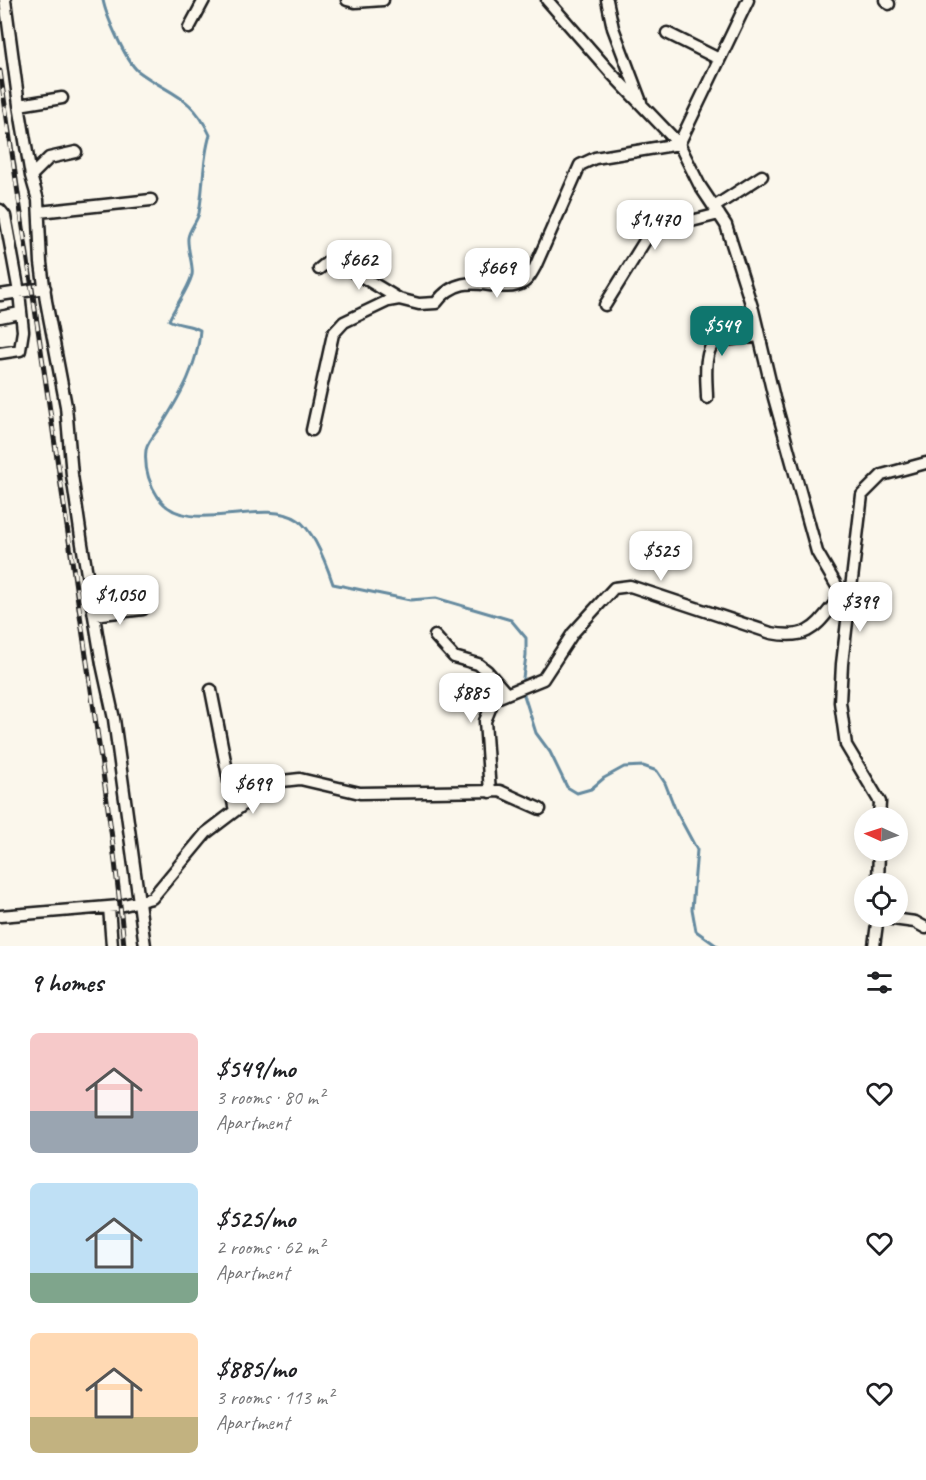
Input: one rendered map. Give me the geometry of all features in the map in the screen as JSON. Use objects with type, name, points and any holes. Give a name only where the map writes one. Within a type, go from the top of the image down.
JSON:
[{"type":"street","points":[[5,0],[19,105],[39,212],[45,288],[66,406],[72,475],[94,615],[114,718],[145,946]]},
{"type":"street","points":[[189,28],[204,0]]},
{"type":"street","points":[[347,0],[355,2],[383,0]]},
{"type":"street","points":[[547,0],[679,144],[700,186],[726,225],[759,336],[817,552],[849,607]]},
{"type":"street","points":[[607,0],[613,27],[642,106]]},
{"type":"street","points":[[679,144],[748,0]]},
{"type":"street","points":[[667,33],[718,59]]},
{"type":"street","points":[[19,105],[62,98]]},
{"type":"street","points":[[319,269],[330,260],[336,261],[399,299],[419,304],[436,303],[444,291],[470,282],[515,286],[526,281],[536,267],[580,165],[596,158],[679,144]]},
{"type":"street","points":[[31,176],[49,158],[76,153]]},
{"type":"street","points":[[605,305],[646,240],[660,229],[716,211],[762,176]]},
{"type":"street","points":[[39,212],[151,200]]},
{"type":"street","points":[[0,210],[5,216],[20,292],[23,331],[20,350],[0,353]]},
{"type":"street","points":[[0,295],[45,288]]},
{"type":"street","points":[[312,430],[333,334],[338,326],[388,301],[399,299]]},
{"type":"street","points":[[0,317],[20,313]]},
{"type":"street","points":[[707,398],[708,352],[711,345],[716,341],[759,336]]},
{"type":"street","points":[[880,807],[880,802],[846,745],[840,702],[862,495],[882,475],[926,463]]},
{"type":"street","points":[[490,792],[485,721],[494,699],[543,679],[573,633],[614,588],[630,586],[771,633],[788,636],[808,633],[842,595]]},
{"type":"street","points":[[94,615],[143,609]]},
{"type":"street","points":[[435,636],[454,657],[478,664],[515,690]]},
{"type":"street","points":[[211,690],[235,811]]},
{"type":"street","points":[[0,916],[109,907],[152,898],[206,833],[273,782],[300,779],[360,793],[500,791],[540,809]]},
{"type":"street","points":[[109,907],[112,946]]},
{"type":"street","points":[[908,921],[926,928]]},
{"type":"street","points":[[874,946],[877,927]]},
{"type":"waterway","points":[[103,0],[117,38],[133,66],[188,104],[196,112],[210,135],[199,213],[188,238],[192,275],[169,320],[200,330],[199,343],[182,390],[146,450],[146,469],[158,497],[170,509],[186,515],[265,512],[283,514],[298,520],[315,540],[333,584],[410,600],[436,598],[511,620],[526,638],[522,685]]},
{"type":"waterway","points":[[523,692],[536,733],[550,752],[567,787],[577,793],[591,789],[604,778],[624,767],[643,766],[657,771],[697,850],[692,909],[696,931],[717,946]]},
{"type":"railway","points":[[0,71],[104,777],[124,946]]}]
